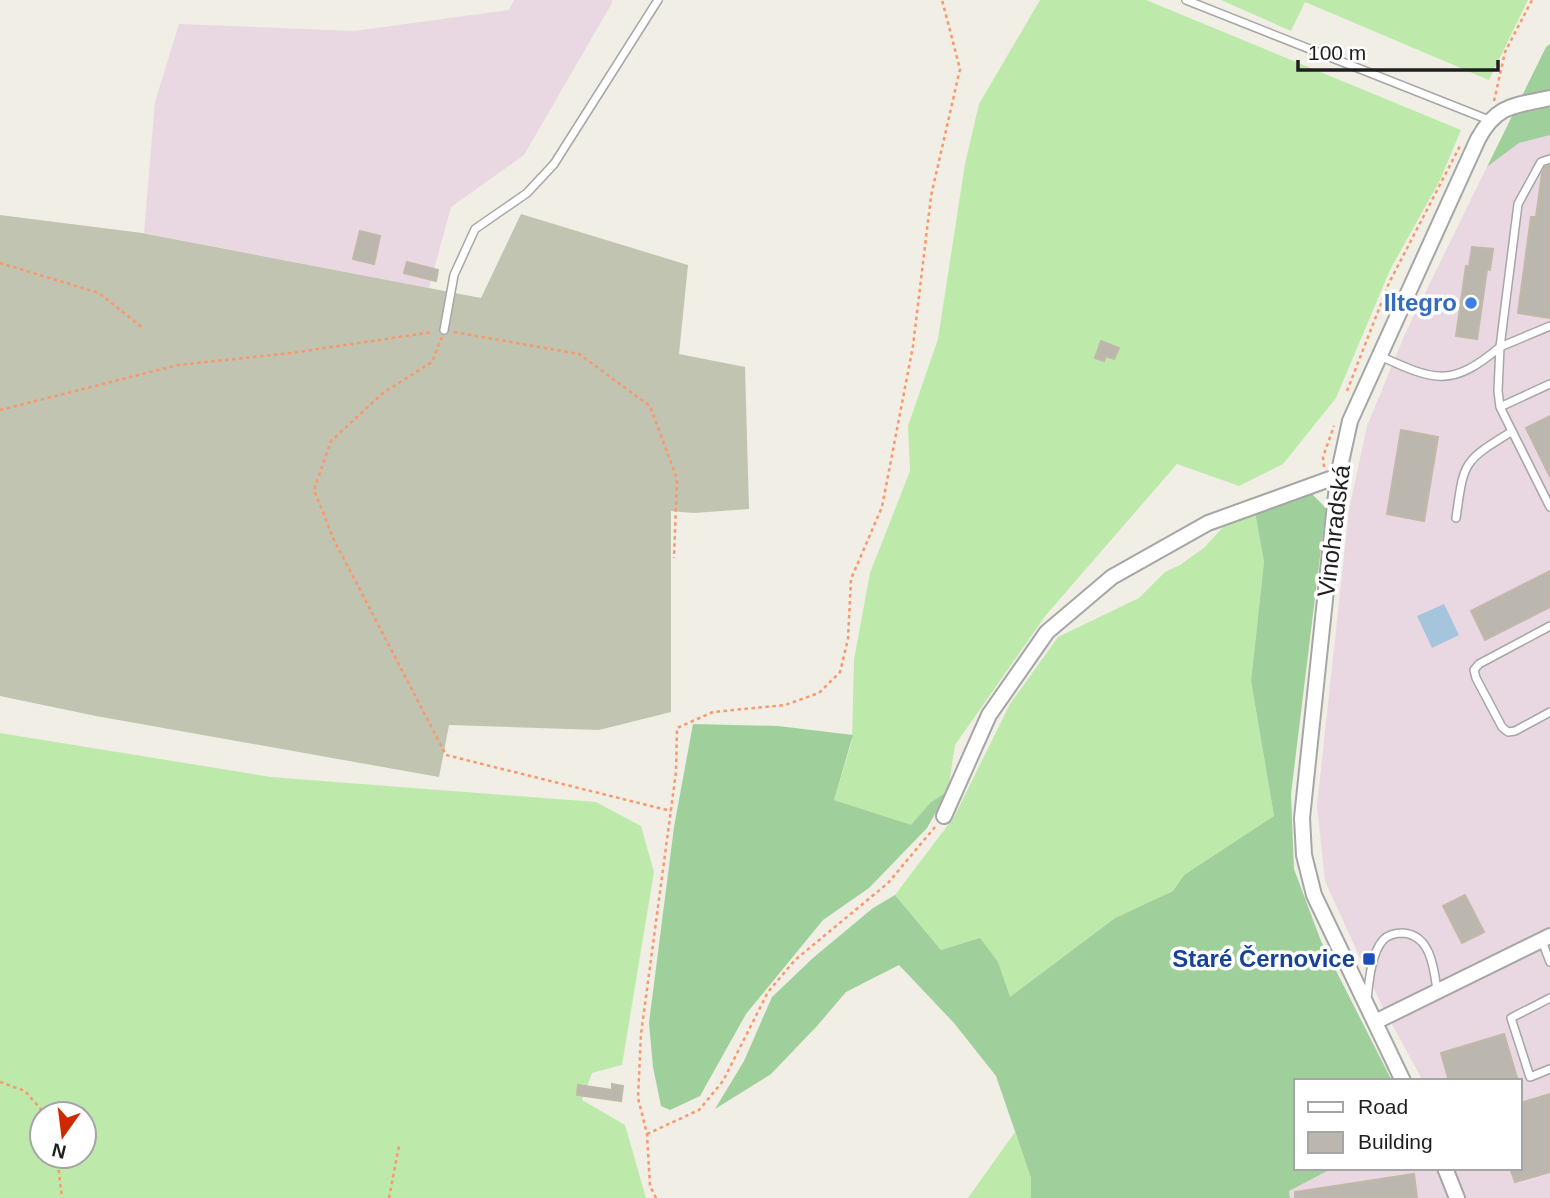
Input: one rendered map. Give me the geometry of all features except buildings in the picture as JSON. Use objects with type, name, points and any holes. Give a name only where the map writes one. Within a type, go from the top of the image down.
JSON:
[{"type":"street","points":[[1489,120],[1504,109],[1550,98]]},
{"type":"street","name":"Vinohradská","points":[[1402,1079],[1314,895],[1302,818],[1338,476],[1350,421],[1489,120]]},
{"type":"street","points":[[944,816],[989,715],[1047,632],[1112,577],[1208,523],[1338,476]]},
{"type":"street","points":[[1375,1022],[1546,938]]},
{"type":"street","points":[[1446,1170],[1457,1198]]},
{"type":"lane","points":[[444,330],[454,275],[475,229],[527,193],[554,164],[657,0]]},
{"type":"lane","points":[[1186,0],[1489,120]]},
{"type":"lane","points":[[1550,159],[1541,162],[1518,204],[1500,347],[1498,391],[1500,407],[1511,432],[1550,507]]},
{"type":"lane","points":[[1380,355],[1421,373],[1451,376],[1470,370],[1500,347],[1550,326]]},
{"type":"lane","points":[[1500,407],[1550,384]]},
{"type":"lane","points":[[1455,518],[1467,465],[1478,453],[1511,432]]},
{"type":"lane","points":[[1550,626],[1479,664],[1474,670],[1505,730],[1514,731],[1550,712]]},
{"type":"lane","points":[[1367,1005],[1378,949],[1383,940],[1392,934],[1411,934],[1427,947],[1437,990]]},
{"type":"lane","points":[[1546,938],[1550,962]]},
{"type":"lane","points":[[1550,998],[1511,1018],[1530,1077],[1550,1069]]},
{"type":"path","points":[[656,1198],[650,1186],[647,1134],[638,1098],[641,1034],[676,772],[677,728],[713,712],[785,705],[819,693],[840,672],[848,639],[852,579],[881,507],[913,346],[931,196],[960,69],[942,0]]},
{"type":"path","points":[[1489,120],[1506,52],[1532,0]]},
{"type":"path","points":[[0,263],[99,292],[144,329]]},
{"type":"path","points":[[0,410],[178,365],[291,353],[444,330],[579,354],[650,406],[677,480],[674,558]]},
{"type":"path","points":[[444,330],[432,362],[383,393],[331,441],[314,490],[334,540],[446,755],[671,811]]},
{"type":"path","points":[[647,1134],[699,1110],[723,1081],[768,992],[777,981],[795,960],[888,883],[944,816]]},
{"type":"path","points":[[0,1082],[25,1091],[33,1100]]},
{"type":"path","points":[[389,1198],[399,1146]]},
{"type":"path","points":[[59,1170],[62,1198]]},
{"type":"shaded area","points":[[514,0],[612,0],[612,3],[524,155],[451,207],[429,288],[144,233],[155,102],[179,24],[354,31],[509,10]]},
{"type":"shaded area","points":[[1550,135],[1550,1198],[1290,1198],[1289,1191],[1329,1170],[1522,1170],[1522,1079],[1422,1079],[1383,1008],[1325,881],[1317,806],[1349,510],[1367,426],[1405,334],[1487,167],[1519,143]]},
{"type":"shaded area","points":[[521,214],[688,265],[679,354],[745,367],[749,509],[694,513],[671,511],[671,712],[599,730],[449,725],[439,777],[96,716],[0,696],[0,215],[142,233],[481,298]]},
{"type":"green space","points":[[1040,0],[1146,0],[1461,130],[1440,180],[1390,270],[1336,398],[1283,464],[1239,486],[1177,464],[1046,615],[955,745],[948,791],[931,802],[912,826],[834,800],[852,741],[854,660],[870,573],[910,471],[908,426],[938,339],[965,164],[979,104]]},
{"type":"green space","points":[[1221,0],[1528,0],[1489,80],[1305,2],[1291,31]]},
{"type":"green space","points":[[1550,44],[1550,135],[1519,143],[1487,167],[1546,47]]},
{"type":"green space","points":[[1312,494],[1326,508],[1291,794],[1294,869],[1321,941],[1391,1079],[1294,1079],[1294,1170],[1329,1170],[1289,1191],[1290,1198],[1031,1198],[1031,1178],[996,1076],[954,1023],[899,965],[846,992],[771,1074],[715,1109],[744,1061],[772,997],[813,958],[873,908],[895,895],[941,950],[980,938],[998,962],[1010,997],[1115,918],[1173,891],[1184,875],[1274,816],[1251,681],[1264,562],[1255,512]]},
{"type":"green space","points":[[1255,512],[1264,562],[1251,681],[1274,816],[1184,875],[1173,891],[1115,918],[1009,998],[998,962],[941,950],[895,895],[954,817],[1010,704],[1058,637],[1139,598],[1165,572],[1205,547],[1224,526]]},
{"type":"green space","points":[[693,724],[778,726],[853,735],[834,800],[911,825],[931,802],[948,791],[927,828],[869,888],[823,920],[746,1014],[700,1096],[670,1110],[661,1106],[653,1067],[649,1023],[674,827]]},
{"type":"green space","points":[[0,733],[271,777],[596,802],[641,826],[654,872],[622,1065],[592,1073],[582,1100],[625,1125],[646,1198],[0,1198]]},
{"type":"green space","points":[[1015,1132],[1031,1178],[1031,1198],[968,1198]]},
{"type":"water","points":[[1444,604],[1459,635],[1432,648],[1417,616]]},
{"type":"place","name":"Iltegro","points":[[1471,303]]},
{"type":"place","name":"Staré Černovice","points":[[1369,959]]}]
